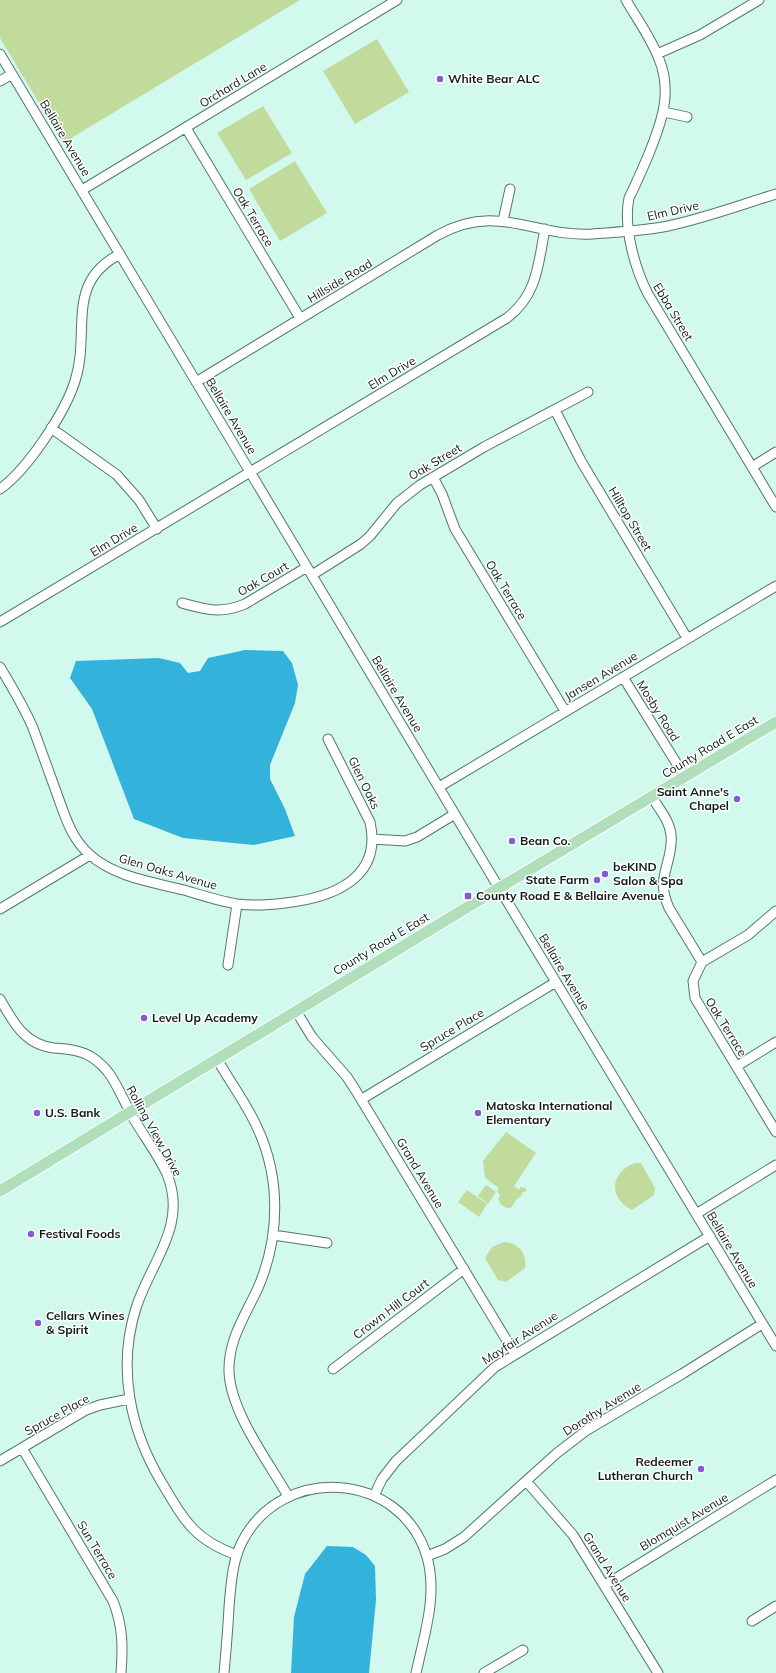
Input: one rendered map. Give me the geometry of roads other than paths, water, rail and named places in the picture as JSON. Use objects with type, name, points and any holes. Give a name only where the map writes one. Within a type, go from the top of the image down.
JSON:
[{"type":"main road","name":"County Road E East","points":[[0,1191],[499,888],[776,722]]},
{"type":"street","name":"Orchard Lane","points":[[82,190],[397,0]]},
{"type":"street","name":"Ebba Street","points":[[626,0],[657,54],[664,74],[666,87],[664,112],[658,131],[629,198],[627,207],[633,253],[642,281],[776,507]]},
{"type":"street","points":[[657,54],[700,35],[759,0]]},
{"type":"street","name":"Bellaire Avenue","points":[[0,54],[499,888],[776,1346]]},
{"type":"street","points":[[0,81],[12,74]]},
{"type":"street","points":[[664,112],[687,118]]},
{"type":"street","name":"Oak Terrace","points":[[186,128],[300,318]]},
{"type":"street","points":[[503,220],[510,189]]},
{"type":"street","name":"Elm Drive","points":[[0,622],[157,529],[516,311],[528,296],[533,286],[545,229],[579,234],[662,227],[694,219],[776,194]]},
{"type":"street","name":"Hillside Road","points":[[196,382],[450,229],[476,221],[503,220],[545,229]]},
{"type":"street","points":[[0,489],[18,474],[51,428],[69,396],[80,364],[82,348],[82,309],[85,293],[96,273],[103,265],[120,254]]},
{"type":"street","name":"Oak Street","points":[[309,571],[361,544],[409,492],[484,447],[588,392]]},
{"type":"street","name":"Hilltop Street","points":[[555,410],[581,461],[687,638]]},
{"type":"street","points":[[51,428],[117,475],[139,500],[157,529]]},
{"type":"street","points":[[752,467],[776,452]]},
{"type":"street","name":"Oak Terrace","points":[[433,477],[442,494],[455,529],[565,712]]},
{"type":"street","name":"Oak Court","points":[[182,603],[208,610],[225,610],[236,608],[309,571]]},
{"type":"street","name":"Jansen Avenue","points":[[439,787],[776,586]]},
{"type":"street","name":"Glen Oaks Avenue","points":[[0,667],[21,704],[32,728],[69,827],[75,838],[90,855],[102,864],[130,876],[237,904],[276,904],[296,902],[331,893],[340,889],[356,876],[363,867],[368,857],[372,839]]},
{"type":"street","name":"Mosby Road","points":[[623,677],[685,777]]},
{"type":"street","name":"Glen Oaks","points":[[328,740],[370,822],[372,839]]},
{"type":"street","points":[[652,797],[666,819],[671,834],[671,850],[664,878],[666,899],[669,908],[702,962],[748,936],[776,911]]},
{"type":"street","points":[[372,839],[405,841],[417,837],[455,814]]},
{"type":"street","points":[[0,909],[90,855]]},
{"type":"street","points":[[228,965],[237,904]]},
{"type":"street","name":"Oak Terrace","points":[[702,962],[693,981],[695,998],[776,1132]]},
{"type":"street","name":"Spruce Place","points":[[362,1099],[556,982]]},
{"type":"street","name":"Rolling View Drive","points":[[0,1000],[14,1023],[27,1038],[44,1046],[71,1049],[82,1052],[101,1064],[109,1073],[166,1174],[173,1197],[173,1209],[169,1234],[142,1292],[131,1326],[128,1354],[130,1399],[133,1418],[146,1454],[180,1513],[195,1532],[216,1547],[236,1555]]},
{"type":"street","name":"Grand Avenue","points":[[296,1011],[312,1037],[347,1077],[362,1099],[515,1354]]},
{"type":"street","points":[[736,1066],[776,1042]]},
{"type":"street","points":[[217,1059],[248,1110],[265,1146],[273,1181],[275,1200],[273,1235],[264,1272],[236,1331],[230,1358],[229,1372],[234,1399],[239,1412],[288,1496]]},
{"type":"street","points":[[696,1214],[776,1165]]},
{"type":"street","points":[[273,1235],[327,1243]]},
{"type":"street","name":"Mayfair Avenue","points":[[374,1496],[382,1479],[396,1461],[495,1367],[710,1236]]},
{"type":"street","name":"Crown Hill Court","points":[[333,1368],[464,1269]]},
{"type":"street","name":"Dorothy Avenue","points":[[427,1556],[445,1550],[455,1544],[557,1453],[586,1430],[682,1374],[762,1324]]},
{"type":"street","name":"Spruce Place","points":[[0,1461],[86,1410],[100,1405],[130,1399]]},
{"type":"street","name":"Sun Terrace","points":[[22,1448],[113,1601],[122,1627],[123,1640],[121,1673]]},
{"type":"street","name":"Blomquist Avenue","points":[[605,1584],[776,1480]]},
{"type":"street","name":"Grand Avenue","points":[[526,1481],[573,1535],[605,1584],[658,1673]]},
{"type":"street","points":[[224,1673],[232,1578],[236,1555],[248,1531],[256,1520],[271,1507],[288,1496],[310,1489],[336,1487],[350,1488],[374,1496],[397,1511],[415,1532],[427,1556],[430,1570],[431,1596],[416,1673]]},
{"type":"street","points":[[752,1620],[776,1606]]},
{"type":"street","points":[[484,1673],[523,1650]]},
{"type":"water","points":[[245,650],[283,651],[292,663],[298,685],[295,703],[270,765],[270,779],[285,809],[295,836],[254,845],[183,838],[134,819],[92,709],[70,678],[76,661],[159,658],[180,663],[188,673],[200,671],[208,658]]},
{"type":"water","points":[[327,1546],[353,1547],[366,1555],[375,1566],[376,1600],[369,1673],[291,1673],[294,1617],[305,1574]]},
{"type":"place","name":"White Bear ALC","points":[[440,79]]},
{"type":"place","name":"Saint Anne's Chapel","points":[[737,799]]},
{"type":"place","name":"Bean Co.","points":[[512,841]]},
{"type":"place","name":"beKIND Salon & Spa","points":[[605,874]]},
{"type":"place","name":"State Farm","points":[[597,880]]},
{"type":"place","name":"County Road E & Bellaire Avenue","points":[[468,896]]},
{"type":"place","name":"Level Up Academy","points":[[144,1018]]},
{"type":"place","name":"U.S. Bank","points":[[37,1113]]},
{"type":"place","name":"Matoska International Elementary","points":[[478,1113]]},
{"type":"place","name":"Festival Foods","points":[[31,1234]]},
{"type":"place","name":"Cellars Wines & Spirit","points":[[38,1323]]},
{"type":"place","name":"Redeemer Lutheran Church","points":[[701,1469]]}]
